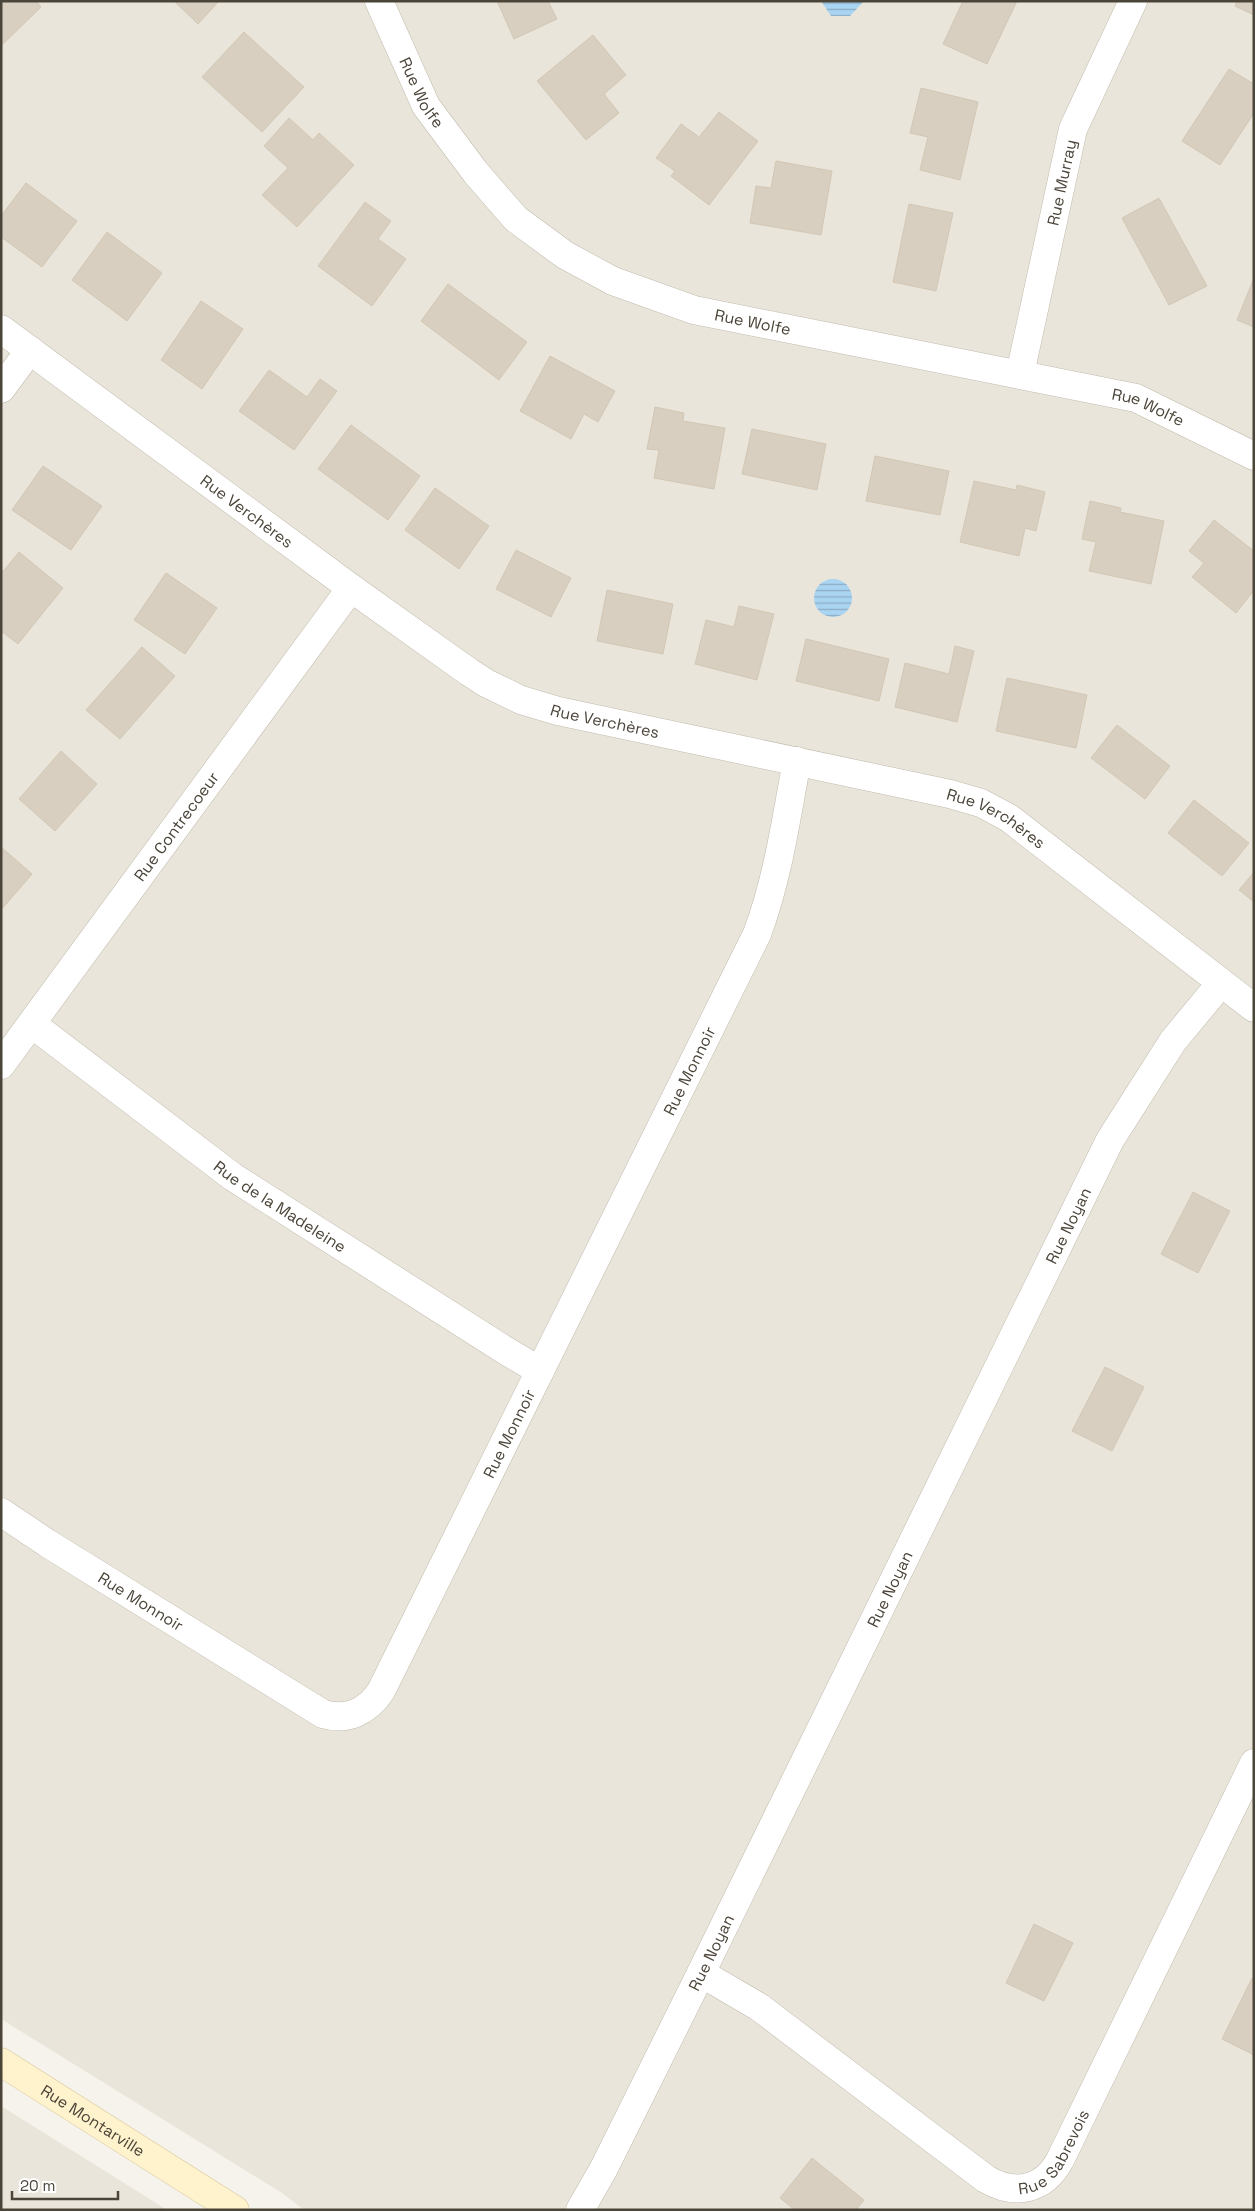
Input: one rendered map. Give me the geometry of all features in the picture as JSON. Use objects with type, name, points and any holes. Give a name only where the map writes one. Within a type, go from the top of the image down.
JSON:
[{"type":"street","name":"Rue Wolfe","points":[[379,1],[426,106],[476,174],[516,219],[565,255],[613,281],[694,310],[1136,398],[1254,456]]},
{"type":"street","name":"Rue Murray","points":[[1020,374],[1073,129],[1133,1]]},
{"type":"street","name":"Rue Verchères","points":[[1,329],[351,588],[469,672],[521,700],[558,711],[966,798],[995,810],[1037,839],[1254,1008]]},
{"type":"street","points":[[1,389],[30,350]]},
{"type":"street","name":"Rue Contrecoeur","points":[[1,1065],[351,588]]},
{"type":"street","name":"Rue Monnoir","points":[[1,1512],[55,1548],[314,1709],[332,1717],[352,1715],[369,1706],[381,1691],[757,934],[776,872],[797,761]]},
{"type":"street","name":"Rue Noyan","points":[[580,2210],[603,2170],[701,1973],[1110,1140],[1173,1041],[1221,983]]},
{"type":"street","name":"Rue de la Madeleine","points":[[32,1024],[233,1177],[503,1349],[540,1370]]},
{"type":"street","name":"Rue Sabrevois","points":[[701,1973],[759,2007],[986,2179],[1004,2188],[1014,2189],[1033,2186],[1049,2176],[1060,2160],[1153,1966],[1254,1764]]},
{"type":"street","name":"Rue Montarville","points":[[1,2062],[235,2210]]},
{"type":"shaded area","points":[[1,1],[1254,1],[1254,2210],[304,2210],[282,2193],[1,2019]]},
{"type":"shaded area","points":[[1,2106],[113,2176],[167,2210],[1,2210]]},
{"type":"water","points":[[821,1],[864,1],[850,16],[831,16]]},
{"type":"water","points":[[833,579],[846,585],[852,598],[846,611],[833,617],[820,611],[814,598],[820,585]]},
{"type":"building","points":[[1,1],[36,1],[41,7],[1,46]]},
{"type":"building","points":[[174,1],[219,1],[198,24]]},
{"type":"building","points":[[497,1],[548,1],[557,19],[514,39]]},
{"type":"building","points":[[963,1],[1017,1],[987,64],[943,44]]},
{"type":"building","points":[[1237,1],[1254,1],[1254,15],[1235,6]]},
{"type":"building","points":[[244,32],[304,87],[262,132],[202,77]]},
{"type":"building","points":[[593,35],[626,75],[604,94],[619,113],[586,140],[537,81]]},
{"type":"building","points":[[1229,69],[1254,84],[1254,113],[1220,165],[1182,141]]},
{"type":"building","points":[[921,88],[978,102],[960,180],[920,170],[928,137],[910,133]]},
{"type":"building","points":[[719,112],[758,141],[709,205],[671,176],[675,171],[656,158],[681,124],[699,137]]},
{"type":"building","points":[[289,118],[313,140],[319,133],[354,165],[297,227],[262,195],[288,168],[264,146]]},
{"type":"building","points":[[776,161],[832,171],[821,235],[750,223],[756,186],[771,188]]},
{"type":"building","points":[[26,183],[77,221],[42,267],[1,237],[1,216]]},
{"type":"building","points":[[1159,198],[1207,286],[1169,305],[1122,218]]},
{"type":"building","points":[[365,202],[391,221],[378,239],[406,259],[372,306],[318,266]]},
{"type":"building","points":[[909,204],[953,213],[936,291],[893,282]]},
{"type":"building","points":[[107,232],[162,273],[127,321],[72,280]]},
{"type":"building","points":[[1254,278],[1254,327],[1237,320]]},
{"type":"building","points":[[448,284],[527,342],[499,380],[421,321]]},
{"type":"building","points":[[201,301],[243,329],[202,389],[161,360]]},
{"type":"building","points":[[550,356],[615,391],[598,422],[584,414],[571,439],[520,411]]},
{"type":"building","points":[[269,370],[307,397],[320,379],[337,391],[294,450],[239,411]]},
{"type":"building","points":[[655,407],[684,413],[683,421],[725,428],[714,489],[654,478],[659,450],[647,449]]},
{"type":"building","points":[[351,425],[420,476],[388,520],[318,469]]},
{"type":"building","points":[[752,429],[826,444],[817,490],[742,474]]},
{"type":"building","points":[[875,456],[949,471],[940,515],[866,501]]},
{"type":"building","points":[[43,466],[102,506],[71,550],[12,510]]},
{"type":"building","points":[[974,481],[1016,490],[1017,485],[1045,492],[1036,531],[1025,528],[1019,556],[960,542]]},
{"type":"building","points":[[435,488],[489,526],[459,569],[405,530]]},
{"type":"building","points":[[1090,501],[1121,508],[1120,512],[1164,521],[1151,584],[1089,571],[1096,542],[1082,539]]},
{"type":"building","points":[[1214,520],[1254,551],[1254,590],[1236,613],[1192,577],[1204,563],[1189,551]]},
{"type":"building","points":[[516,550],[571,578],[551,617],[496,589]]},
{"type":"building","points":[[19,552],[63,588],[18,644],[1,631],[1,574]]},
{"type":"building","points":[[166,573],[217,608],[185,654],[134,620]]},
{"type":"building","points":[[607,590],[673,604],[663,654],[597,641]]},
{"type":"building","points":[[739,606],[774,614],[757,680],[695,664],[706,620],[734,627]]},
{"type":"building","points":[[806,639],[889,659],[879,701],[796,681]]},
{"type":"building","points":[[955,646],[974,651],[957,722],[895,707],[905,663],[949,674]]},
{"type":"building","points":[[142,647],[175,676],[120,739],[86,710]]},
{"type":"building","points":[[1007,678],[1087,695],[1076,748],[996,731]]},
{"type":"building","points":[[1117,725],[1170,766],[1145,799],[1091,758]]},
{"type":"building","points":[[61,751],[97,784],[55,831],[19,799]]},
{"type":"building","points":[[1194,800],[1249,843],[1222,876],[1168,833]]},
{"type":"building","points":[[1,847],[32,874],[1,910]]},
{"type":"building","points":[[1254,872],[1254,902],[1239,890]]},
{"type":"building","points":[[1193,1192],[1230,1211],[1198,1273],[1161,1254]]},
{"type":"building","points":[[1105,1367],[1144,1387],[1112,1451],[1072,1431]]},
{"type":"building","points":[[1034,1924],[1073,1943],[1044,2001],[1006,1983]]},
{"type":"building","points":[[1252,1978],[1254,1979],[1254,2055],[1222,2039]]},
{"type":"building","points":[[812,2158],[864,2200],[856,2210],[795,2210],[780,2198]]}]
